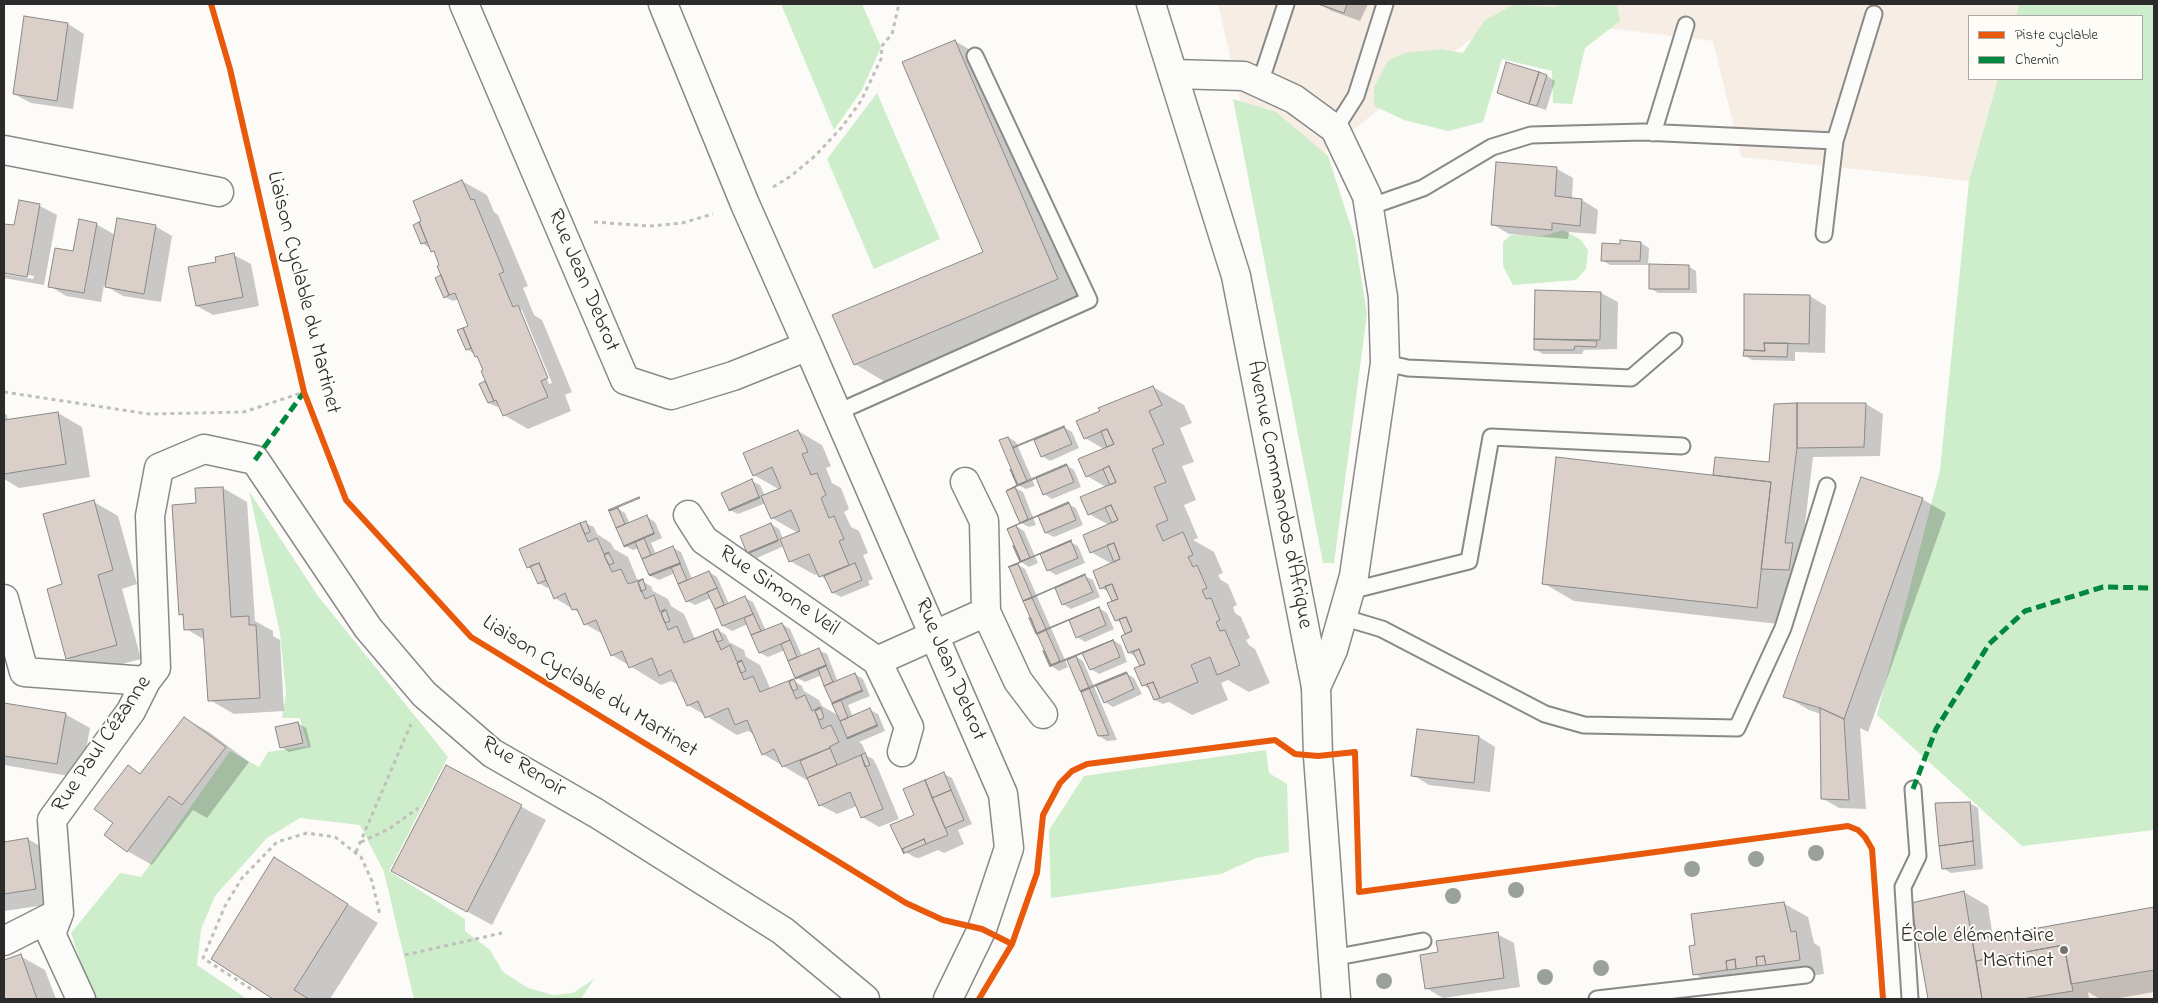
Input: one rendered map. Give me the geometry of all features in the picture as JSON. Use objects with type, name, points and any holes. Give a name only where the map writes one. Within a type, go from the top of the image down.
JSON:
[{"type":"street","name":"Rue Jean Debrot","points":[[464,4],[625,380],[671,395],[733,376],[808,346]]},
{"type":"street","name":"Rue Jean Debrot","points":[[663,4],[745,204],[838,412],[1003,794],[1009,848],[982,929],[948,999]]},
{"type":"street","name":"Avenue Commandos d'Afrique","points":[[1151,4],[1236,276],[1316,687],[1318,756],[1336,999]]},
{"type":"street","points":[[1173,74],[1244,76],[1294,99],[1335,129],[1367,196],[1383,297],[1385,363],[1354,576],[1333,650],[1316,687]]},
{"type":"street","points":[[4,150],[220,192]]},
{"type":"street","name":"Rue Paul Cézanne","points":[[59,913],[52,820],[131,712],[146,681],[156,668],[150,516],[159,468],[204,449],[255,460]]},
{"type":"street","name":"Rue Renoir","points":[[255,460],[368,628],[424,694],[492,753],[596,813],[783,931],[865,999]]},
{"type":"street","points":[[965,482],[984,521],[986,612],[1018,681],[1043,714]]},
{"type":"street","name":"Rue Simone Veil","points":[[688,515],[704,540],[877,661],[909,727],[902,752]]},
{"type":"street","points":[[4,599],[14,676],[146,681]]},
{"type":"street","points":[[877,661],[986,612]]},
{"type":"street","points":[[4,941],[59,913]]},
{"type":"street","points":[[59,913],[51,934],[81,999]]},
{"type":"lane","points":[[1260,83],[1286,4]]},
{"type":"lane","points":[[1335,129],[1356,96],[1385,4]]},
{"type":"lane","points":[[1824,234],[1835,140],[1874,14]]},
{"type":"lane","points":[[1653,133],[1686,25]]},
{"type":"lane","points":[[838,412],[1089,300],[975,56]]},
{"type":"lane","points":[[1369,207],[1423,188],[1492,147],[1531,135],[1653,133],[1835,140]]},
{"type":"lane","points":[[1385,363],[1408,368],[1631,378],[1674,341]]},
{"type":"lane","points":[[1350,591],[1469,561],[1491,437],[1682,446]]},
{"type":"lane","points":[[1342,617],[1382,629],[1545,714],[1584,725],[1736,728],[1783,628],[1827,486]]},
{"type":"lane","points":[[1910,999],[1903,887],[1918,856],[1913,788]]},
{"type":"lane","points":[[1332,958],[1423,941]]},
{"type":"lane","points":[[1596,999],[1806,975]]},
{"type":"path","points":[[4,392],[149,414],[244,412],[304,392]]},
{"type":"path","points":[[356,852],[424,694]]},
{"type":"path","points":[[360,842],[389,829],[418,808]]},
{"type":"path","points":[[250,989],[203,958],[225,906],[242,878],[277,842],[307,833],[335,837],[361,856],[372,881],[380,914]]},
{"type":"path","points":[[404,955],[502,933]]},
{"type":"shaded area","points":[[1218,4],[2019,4],[2016,15],[1968,15],[1968,80],[1998,80],[1969,181],[1741,157],[1713,41],[1502,15],[1263,199]]},
{"type":"shaded area","name":"École élémentaire Martinet","points":[[2154,907],[2154,999],[1982,999],[1972,940]]},
{"type":"green space","points":[[781,4],[862,4],[881,47],[862,90],[834,130]]},
{"type":"green space","points":[[1563,4],[1617,4],[1620,21],[1585,48],[1572,104],[1553,103],[1552,71],[1502,59],[1483,122],[1448,131],[1404,120],[1374,106],[1374,87],[1388,61],[1404,53],[1441,49],[1463,53],[1484,21],[1513,5],[1555,7]]},
{"type":"green space","points":[[2019,4],[2154,4],[2154,830],[2022,846],[1877,715],[1940,470],[1969,181],[1998,80],[2143,80],[2143,15],[2016,15]]},
{"type":"green space","points":[[877,93],[940,239],[874,269],[827,159]]},
{"type":"green space","points":[[1233,99],[1276,112],[1328,156],[1355,239],[1367,314],[1334,563],[1323,563]]},
{"type":"green space","points":[[1563,230],[1581,240],[1588,250],[1586,269],[1576,280],[1513,285],[1503,266],[1503,242],[1511,235],[1543,236]]},
{"type":"green space","points":[[249,491],[318,596],[448,757],[389,871],[465,919],[465,931],[490,950],[503,972],[528,988],[553,995],[573,993],[594,979],[581,999],[414,999],[384,872],[360,825],[300,818],[267,838],[215,896],[201,929],[197,965],[247,999],[93,999],[71,933],[120,873],[141,877],[230,751],[259,767],[268,752],[308,746],[300,718],[282,718],[286,693],[280,633]]},
{"type":"green space","points":[[1266,750],[1269,773],[1287,784],[1289,852],[1256,858],[1221,874],[1051,898],[1049,830],[1084,776]]},
{"type":"building","points":[[1318,4],[1347,4],[1344,13]]},
{"type":"building","points":[[24,16],[68,23],[57,101],[13,94]]},
{"type":"building","points":[[955,40],[1058,279],[854,365],[832,315],[983,252],[902,62]]},
{"type":"building","points":[[1506,62],[1539,72],[1529,104],[1497,93]]},
{"type":"building","points":[[1539,72],[1547,75],[1537,106],[1529,104]]},
{"type":"building","points":[[1496,162],[1557,167],[1555,196],[1582,199],[1580,226],[1552,223],[1552,230],[1491,225]]},
{"type":"building","points":[[462,180],[471,200],[474,199],[504,272],[499,274],[513,307],[518,305],[548,378],[541,381],[548,397],[503,416],[496,400],[494,401],[481,371],[483,370],[477,356],[475,357],[463,328],[468,326],[455,293],[449,295],[437,266],[439,265],[434,251],[431,252],[419,222],[421,221],[413,201]]},
{"type":"building","points":[[19,200],[40,204],[27,277],[4,273],[4,224],[14,225]]},
{"type":"building","points":[[117,218],[156,225],[144,294],[105,287]]},
{"type":"building","points":[[79,219],[97,223],[84,293],[48,287],[55,248],[73,251]]},
{"type":"building","points":[[419,222],[427,242],[421,244],[413,225]]},
{"type":"building","points":[[1620,240],[1641,242],[1640,261],[1601,261],[1602,243],[1620,244]]},
{"type":"building","points":[[234,253],[243,297],[196,306],[188,267],[216,262],[215,257]]},
{"type":"building","points":[[1649,264],[1689,265],[1689,289],[1649,289]]},
{"type":"building","points":[[441,275],[449,295],[444,298],[435,278]]},
{"type":"building","points":[[1535,290],[1601,292],[1600,340],[1534,339]]},
{"type":"building","points":[[1744,294],[1810,295],[1809,344],[1764,343],[1765,351],[1744,350]]},
{"type":"building","points":[[463,328],[471,348],[466,350],[457,330]]},
{"type":"building","points":[[1534,339],[1597,341],[1596,347],[1575,346],[1574,350],[1534,350]]},
{"type":"building","points":[[1764,343],[1788,343],[1787,357],[1743,356],[1744,350],[1765,351]]},
{"type":"building","points":[[485,381],[494,401],[488,403],[479,384]]},
{"type":"building","points":[[1153,386],[1162,405],[1149,411],[1164,444],[1152,449],[1166,482],[1154,487],[1168,520],[1156,525],[1163,541],[1183,532],[1193,555],[1188,557],[1193,567],[1197,565],[1207,588],[1202,590],[1206,599],[1211,598],[1220,620],[1216,622],[1220,631],[1225,630],[1240,665],[1217,675],[1210,657],[1191,665],[1198,682],[1160,698],[1153,682],[1142,686],[1134,668],[1145,664],[1139,649],[1128,653],[1121,636],[1132,631],[1126,617],[1115,621],[1107,603],[1118,599],[1112,584],[1100,589],[1093,571],[1120,559],[1114,543],[1090,553],[1083,535],[1118,520],[1111,505],[1088,515],[1080,497],[1116,482],[1109,466],[1086,477],[1078,459],[1114,444],[1107,429],[1084,439],[1076,421],[1100,411],[1098,408]]},
{"type":"building","points":[[1797,403],[1866,403],[1864,447],[1797,448]]},
{"type":"building","points":[[1797,403],[1797,448],[1785,543],[1793,543],[1789,570],[1761,569],[1771,482],[1713,475],[1715,457],[1769,462],[1774,404]]},
{"type":"building","points":[[58,412],[66,464],[4,474],[4,420]]},
{"type":"building","points":[[1064,427],[1013,448],[1013,447]]},
{"type":"building","points":[[1064,427],[1072,444],[1041,457],[1034,440]]},
{"type":"building","points":[[1107,429],[1114,444],[1107,447],[1101,431]]},
{"type":"building","points":[[798,430],[808,452],[802,454],[811,475],[817,473],[826,495],[821,498],[829,518],[834,516],[844,539],[839,541],[849,565],[819,577],[809,554],[789,562],[780,539],[800,531],[791,510],[771,519],[761,496],[781,488],[772,467],[753,476],[743,453]]},
{"type":"building","points":[[1008,437],[1027,481],[1018,485],[999,440]]},
{"type":"building","points":[[1556,457],[1771,482],[1757,608],[1542,584]]},
{"type":"building","points":[[1066,464],[1067,465],[1006,491]]},
{"type":"building","points":[[1067,465],[1074,482],[1043,495],[1036,478]]},
{"type":"building","points":[[1109,466],[1116,482],[1110,485],[1103,469]]},
{"type":"building","points":[[1861,477],[1923,498],[1844,719],[1820,708],[1783,697]]},
{"type":"building","points":[[752,479],[759,497],[729,510],[721,493]]},
{"type":"building","points":[[223,487],[231,617],[249,616],[249,625],[256,625],[260,698],[208,701],[203,629],[184,630],[183,614],[179,615],[172,505],[196,503],[195,488]]},
{"type":"building","points":[[1015,487],[1028,519],[1020,523],[1006,491]]},
{"type":"building","points":[[639,497],[640,498],[608,510]]},
{"type":"building","points":[[760,498],[729,511],[729,510]]},
{"type":"building","points":[[94,500],[113,570],[98,575],[117,645],[66,659],[47,589],[62,584],[43,514]]},
{"type":"building","points":[[1069,503],[1007,529],[1018,524]]},
{"type":"building","points":[[1069,503],[1076,520],[1045,533],[1038,516]]},
{"type":"building","points":[[1111,505],[1118,520],[1112,523],[1105,507]]},
{"type":"building","points":[[618,508],[625,524],[616,528],[609,511]]},
{"type":"building","points":[[647,515],[654,533],[624,546],[616,528]]},
{"type":"building","points":[[586,521],[590,532],[585,534],[580,523]]},
{"type":"building","points":[[580,523],[588,542],[597,538],[604,554],[609,552],[604,555],[612,572],[621,569],[628,584],[643,579],[638,582],[645,599],[654,595],[660,612],[665,609],[661,613],[668,630],[677,626],[684,643],[713,631],[721,650],[730,645],[737,662],[742,660],[737,663],[744,680],[753,676],[760,692],[793,679],[789,682],[796,699],[805,695],[812,711],[820,707],[815,711],[822,729],[831,725],[839,742],[830,748],[782,767],[774,749],[762,755],[747,720],[735,725],[728,708],[705,718],[698,701],[687,706],[671,670],[659,676],[652,658],[629,668],[622,651],[611,656],[596,620],[584,625],[577,609],[572,610],[565,593],[554,599],[539,563],[527,568],[519,549]]},
{"type":"building","points":[[771,523],[778,540],[747,553],[740,536]]},
{"type":"building","points":[[1016,525],[1030,558],[1021,561],[1007,529]]},
{"type":"building","points":[[654,534],[624,547],[624,546]]},
{"type":"building","points":[[644,538],[651,555],[642,559],[635,542]]},
{"type":"building","points":[[1071,540],[1071,541],[1008,567]]},
{"type":"building","points":[[778,541],[747,554],[747,553]]},
{"type":"building","points":[[1071,541],[1078,558],[1047,571],[1040,554]]},
{"type":"building","points":[[1114,543],[1120,559],[1114,562],[1107,545]]},
{"type":"building","points":[[673,546],[680,563],[649,575],[642,559]]},
{"type":"building","points":[[1013,546],[1021,561],[1020,562]]},
{"type":"building","points":[[609,553],[614,563],[609,565],[604,555]]},
{"type":"building","points":[[539,563],[546,580],[538,584],[530,566]]},
{"type":"building","points":[[680,563],[650,576],[649,575]]},
{"type":"building","points":[[855,563],[862,580],[832,593],[824,576]]},
{"type":"building","points":[[680,564],[687,580],[678,584],[671,567]]},
{"type":"building","points":[[1018,564],[1032,597],[1023,601],[1009,567]]},
{"type":"building","points":[[709,571],[717,588],[686,602],[678,584]]},
{"type":"building","points":[[1085,574],[1032,598],[1023,601],[1032,597]]},
{"type":"building","points":[[1085,575],[1093,592],[1062,605],[1055,588]]},
{"type":"building","points":[[643,579],[646,589],[641,592],[638,582]]},
{"type":"building","points":[[1112,584],[1118,599],[1112,601],[1105,586]]},
{"type":"building","points":[[717,588],[724,605],[715,609],[707,592]]},
{"type":"building","points":[[745,596],[753,614],[722,626],[715,609]]},
{"type":"building","points":[[1032,598],[1046,629],[1037,633],[1023,601]]},
{"type":"building","points":[[1099,607],[1106,625],[1076,638],[1069,620]]},
{"type":"building","points":[[1099,607],[1037,634],[1046,629]]},
{"type":"building","points":[[666,610],[670,621],[665,623],[661,613]]},
{"type":"building","points":[[753,614],[761,631],[751,635],[744,618]]},
{"type":"building","points":[[1126,617],[1132,631],[1125,634],[1119,619]]},
{"type":"building","points":[[1029,618],[1031,618],[1037,634],[1036,634]]},
{"type":"building","points":[[782,623],[790,640],[759,653],[751,635]]},
{"type":"building","points":[[718,629],[723,640],[717,642],[713,631]]},
{"type":"building","points":[[1046,630],[1060,661],[1051,665],[1037,634]]},
{"type":"building","points":[[790,640],[797,657],[788,661],[781,644]]},
{"type":"building","points":[[1113,640],[1120,657],[1090,670],[1082,653]]},
{"type":"building","points":[[1113,640],[1076,656],[1051,666],[1051,665]]},
{"type":"building","points":[[819,648],[826,665],[795,678],[788,661]]},
{"type":"building","points":[[1139,649],[1145,664],[1140,666],[1133,652]]},
{"type":"building","points":[[1043,651],[1051,666],[1050,667]]},
{"type":"building","points":[[1076,656],[1089,688],[1080,691],[1067,660]]},
{"type":"building","points":[[742,661],[746,671],[741,673],[737,663]]},
{"type":"building","points":[[826,665],[796,679],[795,678]]},
{"type":"building","points":[[826,666],[833,682],[824,686],[818,669]]},
{"type":"building","points":[[1126,672],[1127,673],[1080,691]]},
{"type":"building","points":[[855,673],[862,690],[832,703],[824,686]]},
{"type":"building","points":[[1127,673],[1134,689],[1104,703],[1096,685]]},
{"type":"building","points":[[794,679],[798,689],[793,691],[789,682]]},
{"type":"building","points":[[1153,682],[1160,698],[1154,700],[1147,684]]},
{"type":"building","points":[[1089,688],[1109,735],[1098,736],[1081,692]]},
{"type":"building","points":[[863,691],[832,704],[832,703]]},
{"type":"building","points":[[841,700],[848,718],[840,721],[832,704]]},
{"type":"building","points":[[4,703],[66,713],[57,764],[4,756]]},
{"type":"building","points":[[821,708],[824,718],[819,720],[815,711]]},
{"type":"building","points":[[870,708],[877,725],[847,738],[840,721]]},
{"type":"building","points":[[1820,708],[1844,719],[1849,800],[1821,799]]},
{"type":"building","points":[[184,717],[226,747],[182,805],[169,796],[127,852],[104,835],[113,823],[94,809],[128,765],[140,774]]},
{"type":"building","points":[[298,722],[303,743],[280,748],[275,727]]},
{"type":"building","points":[[878,726],[847,739],[847,738]]},
{"type":"building","points":[[1417,729],[1479,736],[1474,783],[1411,776]]},
{"type":"building","points":[[830,748],[837,765],[807,778],[800,761]]},
{"type":"building","points":[[865,753],[870,765],[865,767],[861,755]]},
{"type":"building","points":[[861,755],[883,809],[861,818],[850,792],[819,806],[807,778]]},
{"type":"building","points":[[446,765],[522,805],[467,912],[391,871]]},
{"type":"building","points":[[944,772],[951,790],[932,798],[925,780]]},
{"type":"building","points":[[925,780],[948,835],[926,844],[924,839],[902,849],[904,854],[890,825],[914,815],[903,789]]},
{"type":"building","points":[[951,790],[964,820],[945,828],[932,798]]},
{"type":"building","points":[[1970,802],[1973,841],[1939,846],[1935,803]]},
{"type":"building","points":[[28,838],[36,889],[4,894],[4,842]]},
{"type":"building","points":[[924,839],[926,844],[905,853],[902,849]]},
{"type":"building","points":[[1973,841],[1975,865],[1942,869],[1939,846]]},
{"type":"building","points":[[274,857],[348,904],[294,990],[309,999],[273,999],[211,959]]},
{"type":"building","points":[[1964,891],[1982,999],[1928,999],[1911,903]]},
{"type":"building","points":[[1784,902],[1791,932],[1796,931],[1800,960],[1766,965],[1764,956],[1756,957],[1757,966],[1736,969],[1735,959],[1726,961],[1727,970],[1693,975],[1689,946],[1695,945],[1691,914]]},
{"type":"building","points":[[2154,907],[2154,970],[2071,984],[2064,945],[1976,961],[1972,940]]},
{"type":"building","points":[[1498,932],[1504,978],[1425,989],[1420,955],[1438,952],[1436,941]]},
{"type":"building","points":[[2064,945],[2073,991],[2022,999],[1982,999],[1976,961]]},
{"type":"building","points":[[21,954],[37,999],[4,999],[4,960]]},
{"type":"building","points":[[1764,956],[1766,965],[1757,966],[1756,957]]},
{"type":"building","points":[[1735,959],[1736,969],[1727,970],[1726,961]]},
{"type":"marked path","points":[[255,460],[304,392]]},
{"type":"marked path","points":[[1913,789],[1936,729],[1989,644],[2025,611],[2103,587],[2154,588]]},
{"type":"cycle path","name":"Liaison Cyclable du Martinet","points":[[211,4],[230,69],[304,392],[346,500],[471,637],[906,903],[943,920],[982,929],[1012,944]]},
{"type":"cycle path","points":[[979,999],[1012,944],[1037,873],[1043,815],[1060,783],[1072,771],[1087,764],[1275,740],[1295,754],[1318,756],[1355,752],[1359,892],[1848,826],[1858,830],[1872,849],[1883,999]]},
{"type":"place","name":"École élémentaire Martinet","points":[[2064,950]]}]
